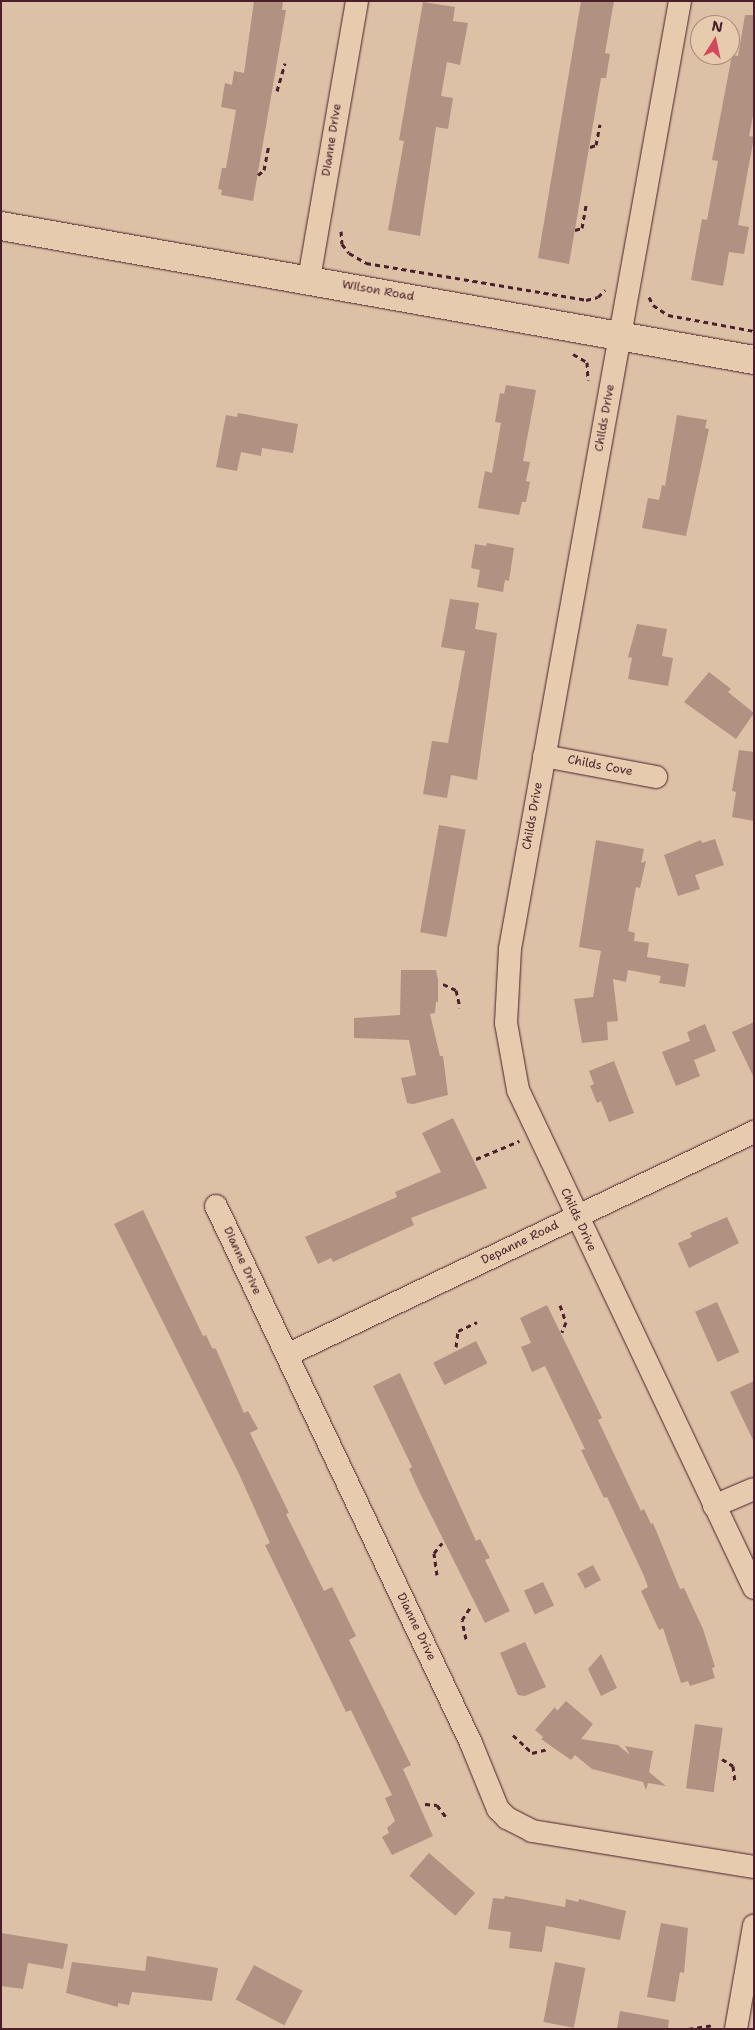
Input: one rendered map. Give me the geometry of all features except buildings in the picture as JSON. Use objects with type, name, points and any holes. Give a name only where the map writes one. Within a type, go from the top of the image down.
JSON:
[{"type":"street","name":"Dianne Drive","points":[[309,279],[357,1]]},
{"type":"street","name":"Childs Drive","points":[[680,1],[544,756],[506,978],[506,1023],[513,1072],[537,1133],[754,1588]]},
{"type":"street","name":"Wilson Road","points":[[1,226],[309,279],[754,360]]},
{"type":"street","name":"Childs Cove","points":[[544,756],[656,777]]},
{"type":"street","name":"Depanne Road","points":[[287,1355],[754,1132]]},
{"type":"street","name":"Dianne Drive","points":[[216,1206],[475,1750],[498,1809],[507,1818],[532,1831],[754,1867]]},
{"type":"street","points":[[714,1506],[754,1489]]},
{"type":"street","points":[[729,2028],[754,1926]]},
{"type":"path","points":[[277,91],[285,63]]},
{"type":"path","points":[[590,147],[596,145],[600,124]]},
{"type":"path","points":[[258,175],[264,170],[269,145]]},
{"type":"path","points":[[574,230],[581,230],[586,206]]},
{"type":"path","points":[[341,231],[342,244],[349,253],[366,263],[586,300],[598,297],[608,285]]},
{"type":"path","points":[[648,288],[653,305],[668,315],[754,331]]},
{"type":"path","points":[[443,984],[456,990],[460,1008]]},
{"type":"path","points":[[476,1159],[537,1133]]},
{"type":"path","points":[[560,1306],[566,1322],[562,1332]]},
{"type":"path","points":[[456,1347],[458,1331],[477,1322]]},
{"type":"path","points":[[438,1575],[434,1553],[442,1543]]},
{"type":"path","points":[[466,1639],[462,1620],[471,1606]]},
{"type":"path","points":[[513,1735],[532,1753],[548,1748]]},
{"type":"path","points":[[722,1759],[733,1766],[735,1783]]},
{"type":"path","points":[[425,1804],[437,1805],[446,1817]]},
{"type":"path","points":[[688,2029],[705,2024],[729,2028]]}]
